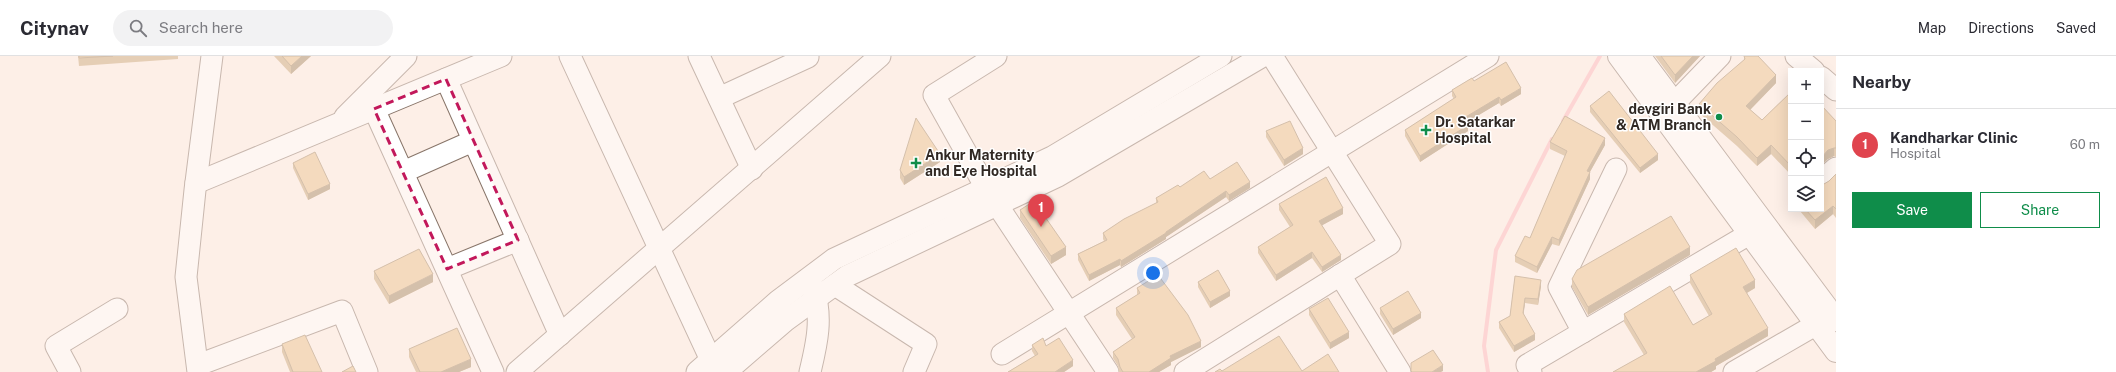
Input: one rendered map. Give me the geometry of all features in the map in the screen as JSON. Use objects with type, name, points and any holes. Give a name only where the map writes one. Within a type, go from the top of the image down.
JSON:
[{"type":"main road","points":[[1619,56],[1669,109],[1829,315],[1836,350]]},
{"type":"main road","points":[[1639,56],[1669,109],[1751,233],[1829,315]]},
{"type":"street","points":[[212,56],[186,277],[198,368],[342,311],[367,372]]},
{"type":"street","points":[[337,124],[406,56]]},
{"type":"street","points":[[196,183],[501,56]]},
{"type":"street","points":[[570,56],[713,369]]},
{"type":"street","points":[[700,56],[752,169]]},
{"type":"street","points":[[517,372],[659,250],[880,56]]},
{"type":"street","points":[[996,56],[934,95],[992,197],[1108,372]]},
{"type":"street","points":[[713,369],[785,321],[847,276],[992,197],[1052,158],[1221,56]]},
{"type":"street","points":[[713,369],[778,301],[834,259],[992,197],[1058,176],[1262,56]]},
{"type":"street","points":[[1185,372],[1390,244],[1272,56]]},
{"type":"street","points":[[1002,354],[1068,312],[1488,56]]},
{"type":"street","points":[[1669,109],[1720,56]]},
{"type":"street","points":[[719,98],[808,57]]},
{"type":"street","points":[[1812,66],[1836,90]]},
{"type":"street","points":[[446,79],[560,335]]},
{"type":"street","points":[[374,109],[493,372]]},
{"type":"street","points":[[403,172],[473,141]]},
{"type":"street","points":[[1824,178],[1836,168]]},
{"type":"street","points":[[1583,332],[1559,287],[1616,169]]},
{"type":"street","points":[[1531,372],[1527,365],[1751,233]]},
{"type":"street","points":[[447,269],[518,240]]},
{"type":"street","points":[[1340,275],[1396,371]]},
{"type":"street","points":[[810,277],[817,298],[819,336],[810,372]]},
{"type":"street","points":[[835,285],[926,344],[914,372]]},
{"type":"street","points":[[70,372],[56,346],[117,309]]},
{"type":"street","points":[[1734,372],[1829,315]]},
{"type":"highlighted area","points":[[446,79],[518,240],[447,269],[374,109]]},
{"type":"building","points":[[79,56],[113,56],[79,58]]},
{"type":"building","points":[[282,56],[302,56],[291,66]]},
{"type":"building","points":[[1661,56],[1693,56],[1675,75]]},
{"type":"building","points":[[1744,56],[1758,56],[1776,75],[1746,106],[1762,120],[1788,95],[1788,163],[1771,145],[1757,158],[1737,137],[1699,104],[1717,83],[1745,59]]},
{"type":"building","points":[[1506,62],[1521,88],[1501,100],[1499,97],[1464,118],[1468,125],[1420,156],[1405,130],[1456,97],[1452,90],[1472,78],[1474,81]]},
{"type":"building","points":[[1609,91],[1658,154],[1640,168],[1590,106]]},
{"type":"building","points":[[1824,108],[1836,121],[1836,148],[1828,150],[1824,155]]},
{"type":"building","points":[[1565,116],[1605,138],[1587,171],[1590,172],[1559,240],[1552,237],[1537,267],[1515,256],[1525,236],[1530,238],[1567,151],[1550,142]]},
{"type":"building","points":[[916,118],[940,154],[904,177],[900,170]]},
{"type":"building","points":[[1290,121],[1303,148],[1284,160],[1266,131]]},
{"type":"building","points":[[315,152],[330,184],[308,194],[293,163]]},
{"type":"building","points":[[1237,162],[1250,182],[1229,195],[1226,191],[1166,233],[1121,261],[1120,259],[1089,275],[1078,254],[1107,240],[1103,233],[1124,219],[1158,202],[1156,198],[1178,185],[1180,187],[1204,171],[1210,179]]},
{"type":"building","points":[[1836,174],[1836,209],[1833,206],[1815,220],[1808,212],[1824,212],[1824,184]]},
{"type":"building","points":[[1326,177],[1343,208],[1319,221],[1341,255],[1322,267],[1312,252],[1276,275],[1258,247],[1293,225],[1279,204]]},
{"type":"building","points":[[1034,201],[1066,247],[1051,256],[1020,210]]},
{"type":"building","points":[[1671,216],[1690,247],[1588,307],[1572,279],[1577,270]]},
{"type":"building","points":[[1736,248],[1755,280],[1743,287],[1768,328],[1696,372],[1613,372],[1647,353],[1624,314],[1670,286],[1693,325],[1712,314],[1690,275]]},
{"type":"building","points":[[419,249],[433,274],[389,296],[374,271]]},
{"type":"building","points":[[1218,270],[1230,291],[1210,302],[1198,282]]},
{"type":"building","points":[[1158,275],[1188,315],[1201,341],[1170,356],[1171,358],[1149,372],[1123,372],[1118,359],[1113,352],[1135,337],[1116,308],[1140,293],[1137,288]]},
{"type":"building","points":[[1515,276],[1541,280],[1538,299],[1525,298],[1523,313],[1535,334],[1514,346],[1499,322],[1510,316]]},
{"type":"building","points":[[1408,291],[1421,313],[1393,329],[1380,308]]},
{"type":"building","points":[[1328,298],[1349,332],[1330,343],[1309,309]]},
{"type":"building","points":[[457,328],[471,359],[441,372],[420,372],[409,349]]},
{"type":"building","points":[[305,335],[322,372],[293,372],[282,344]]},
{"type":"building","points":[[1279,336],[1302,371],[1328,354],[1339,372],[1215,372],[1220,369],[1222,371]]},
{"type":"building","points":[[1043,338],[1046,346],[1059,338],[1073,360],[1055,372],[1008,372],[1038,354],[1032,345]]},
{"type":"building","points":[[1433,350],[1443,365],[1432,372],[1411,371],[1411,363]]},
{"type":"building","points":[[353,366],[356,372],[342,372]]},
{"type":"waterway","points":[[1563,121],[1600,56]]},
{"type":"waterway","points":[[1488,372],[1484,346],[1496,250],[1552,139]]},
{"type":"place","name":"devgiri Bank & ATM Branch","points":[[1719,117]]},
{"type":"place","name":"Dr. Satarkar Hospital","points":[[1426,130]]},
{"type":"place","name":"Ankur Maternity and Eye Hospital","points":[[916,163]]},
{"type":"place","name":"Kandharkar Clinic","points":[[1041,227]]}]
